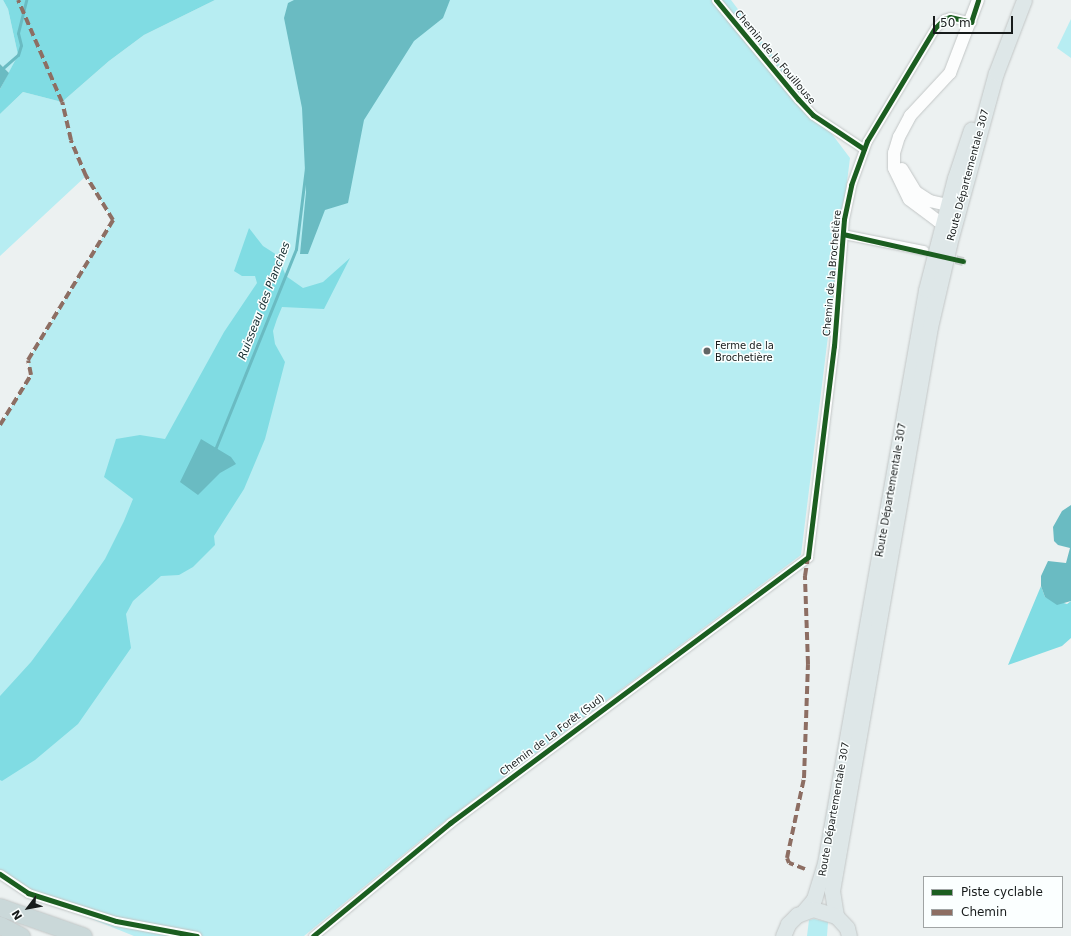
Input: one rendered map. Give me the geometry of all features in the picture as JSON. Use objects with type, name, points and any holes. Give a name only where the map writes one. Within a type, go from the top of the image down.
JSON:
[{"type":"highway","points":[[0,907],[83,936]]},
{"type":"highway","points":[[0,925],[21,936]]},
{"type":"main road","name":"Route Départementale 307","points":[[836,916],[832,890],[930,327],[951,215],[976,117],[996,73],[1024,0]]},
{"type":"main road","name":"Route Départementale 307","points":[[782,935],[792,919],[804,911],[814,899],[825,863],[926,290],[951,215]]},
{"type":"main road","points":[[804,911],[821,910],[836,916],[849,936]]},
{"type":"street","name":"Chemin de la Fouillouse","points":[[716,0],[798,100],[813,115],[864,149]]},
{"type":"street","points":[[951,215],[922,211],[909,199],[901,186],[894,168],[894,153],[899,137],[910,116],[950,73],[971,22],[978,0]]},
{"type":"street","name":"Chemin de la Brochetière","points":[[808,557],[834,346],[843,234],[851,185],[864,149],[935,28],[944,19],[950,17],[971,22]]},
{"type":"street","points":[[899,137],[900,164],[907,180],[916,192],[951,215]]},
{"type":"street","points":[[843,234],[923,250]]},
{"type":"street","name":"Chemin de La Forêt (Sud)","points":[[313,936],[450,823],[808,557]]},
{"type":"street","points":[[0,874],[28,893],[116,921],[197,936]]},
{"type":"shaded area","points":[[0,0],[3,0],[8,9],[18,55],[9,73],[0,64]]},
{"type":"shaded area","points":[[3,0],[215,0],[144,35],[109,61],[62,102],[23,92],[0,114],[0,89],[18,55],[8,9]]},
{"type":"shaded area","points":[[215,0],[731,0],[850,158],[801,555],[437,827],[304,936],[134,936],[32,895],[0,877],[0,425],[31,375],[28,360],[113,220],[86,176],[0,256],[0,114],[23,92],[62,102],[109,61],[144,35]]},
{"type":"shaded area","points":[[294,0],[450,0],[443,18],[414,41],[364,120],[348,203],[325,210],[308,254],[300,254],[306,192],[302,108],[284,18],[288,3]]},
{"type":"shaded area","points":[[1071,19],[1071,58],[1057,48]]},
{"type":"shaded area","points":[[0,64],[9,73],[0,89]]},
{"type":"shaded area","points":[[249,228],[263,246],[277,255],[286,276],[303,288],[323,282],[350,258],[324,309],[282,307],[273,331],[275,344],[285,362],[265,439],[244,489],[214,536],[215,545],[193,567],[179,575],[161,576],[133,601],[126,614],[131,648],[78,724],[35,760],[2,781],[0,780],[0,696],[31,662],[71,608],[105,559],[124,521],[133,499],[104,477],[116,439],[140,435],[165,439],[224,332],[257,283],[255,276],[242,276],[234,271]]},
{"type":"shaded area","points":[[201,439],[231,457],[236,464],[220,473],[198,495],[180,482]]},
{"type":"shaded area","points":[[1071,505],[1071,601],[1057,605],[1045,597],[1041,586],[1041,576],[1048,561],[1066,563],[1070,548],[1058,545],[1054,541],[1053,527],[1062,511]]},
{"type":"shaded area","points":[[1041,586],[1045,597],[1067,604],[1071,601],[1071,638],[1062,646],[1008,665]]},
{"type":"shaded area","points":[[814,919],[828,922],[827,936],[807,936],[809,920]]},
{"type":"waterway","points":[[4,67],[18,55],[21,45],[18,33],[26,0]]},
{"type":"waterway","name":"Ruisseau des Planches","points":[[214,452],[296,249],[306,168]]},
{"type":"tunnel","points":[[943,256],[963,261]]},
{"type":"marked path","points":[[0,425],[31,375],[28,360],[113,220],[86,176],[71,140],[62,102],[18,0]]},
{"type":"marked path","points":[[805,869],[789,863],[787,858],[804,778],[808,664],[805,576],[808,557]]},
{"type":"cycle path","points":[[716,0],[813,115],[864,149]]},
{"type":"cycle path","points":[[313,936],[450,823],[808,557],[834,346],[844,219],[851,185],[867,141],[935,28],[944,19],[950,17],[971,22],[978,0]]},
{"type":"cycle path","points":[[843,234],[963,261]]},
{"type":"cycle path","points":[[0,874],[28,893],[116,921],[197,936]]},
{"type":"place","name":"Ferme de la Brochetière","points":[[707,351]]}]
